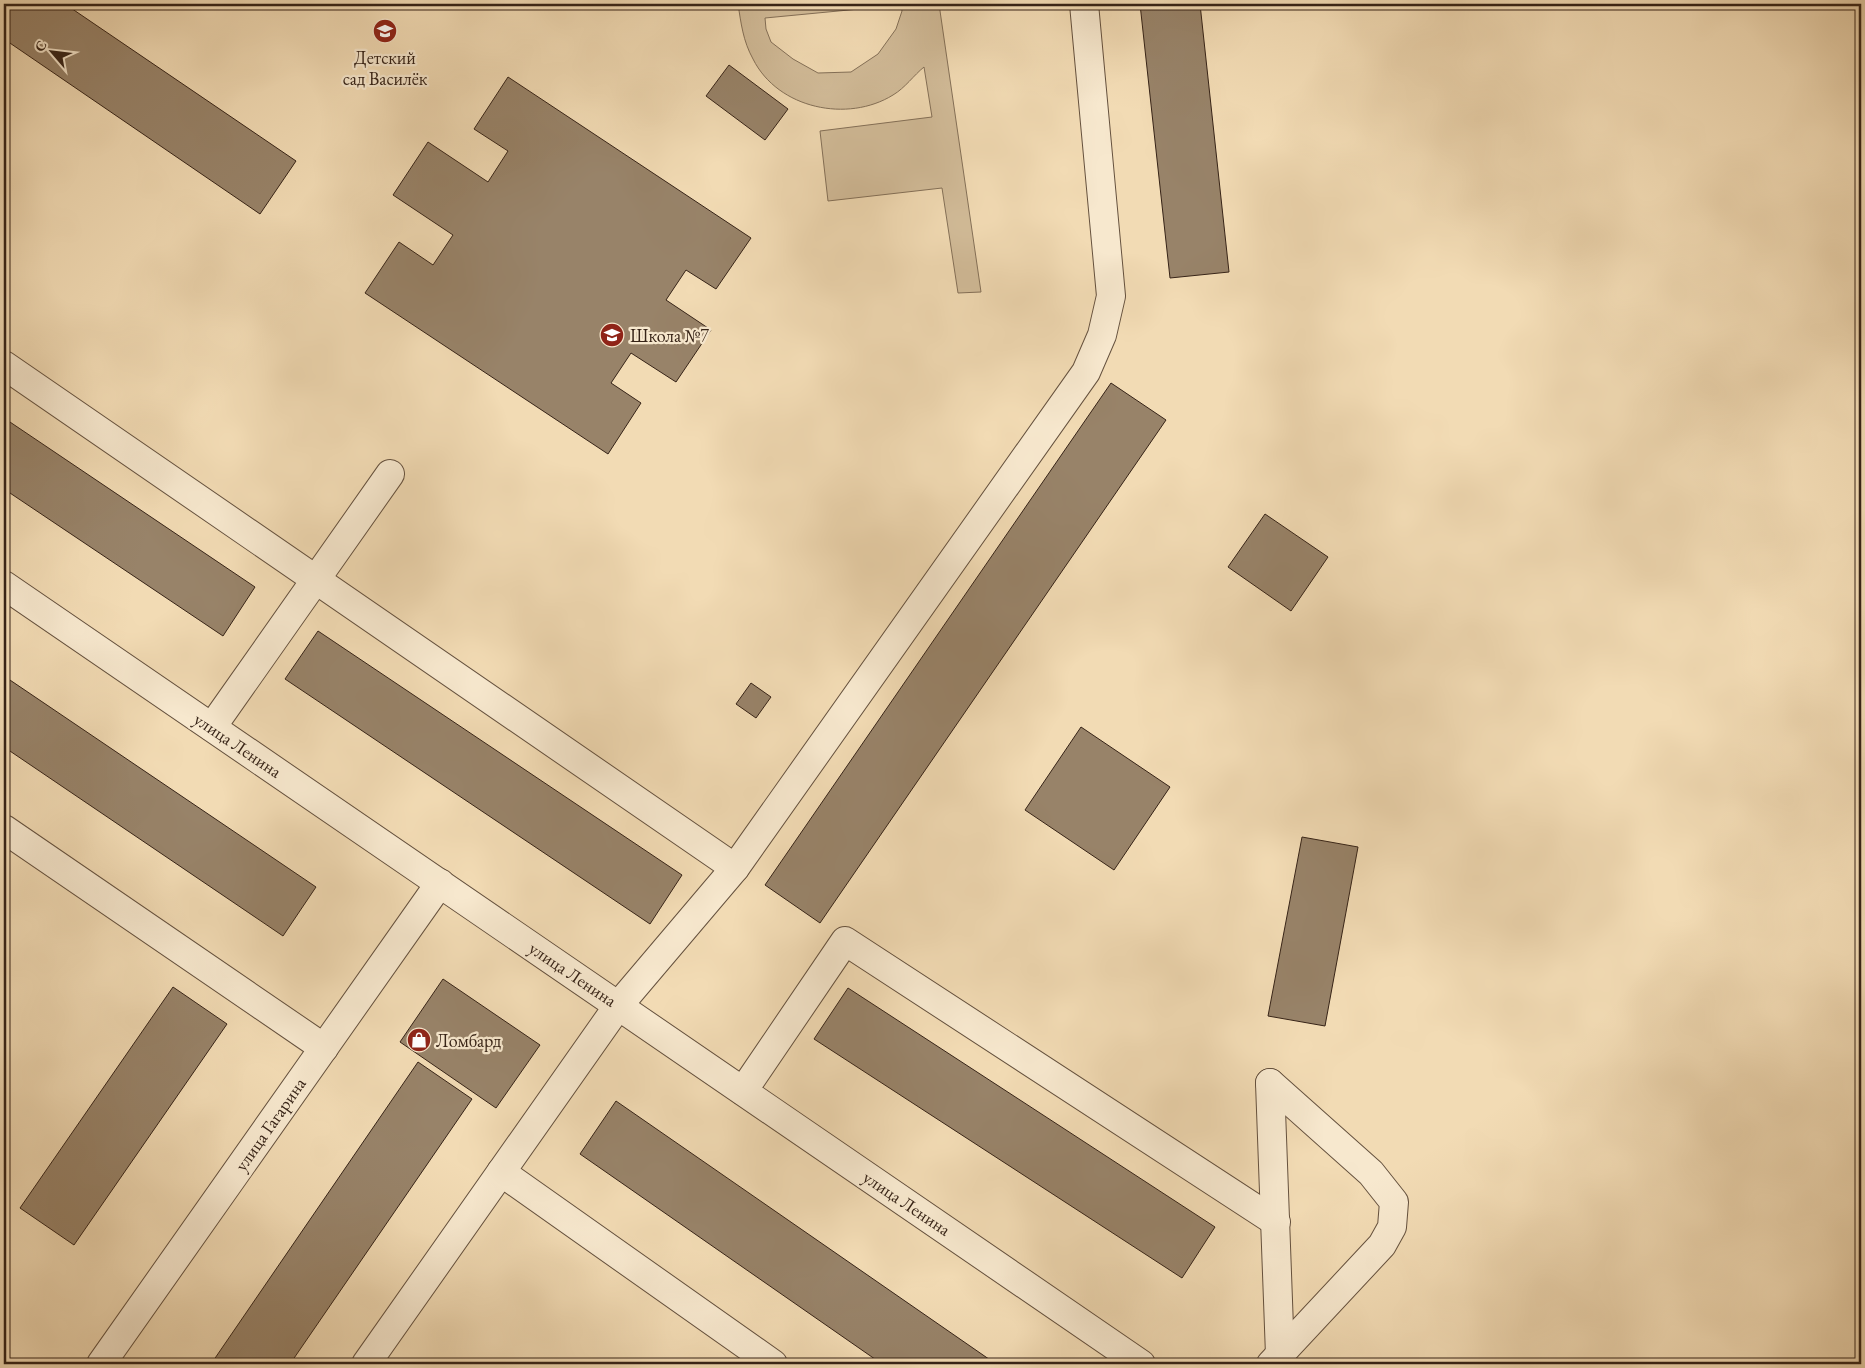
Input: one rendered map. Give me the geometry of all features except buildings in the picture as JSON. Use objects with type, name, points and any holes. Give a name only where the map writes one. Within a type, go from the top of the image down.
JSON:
[{"type":"street","points":[[366,1364],[618,1006],[736,868],[1086,372],[1102,334],[1111,296],[1084,4]]},
{"type":"street","points":[[4,365],[736,868]]},
{"type":"street","points":[[212,727],[390,474]]},
{"type":"street","name":"улица Ленина","points":[[4,585],[1141,1364]]},
{"type":"street","points":[[4,829],[324,1048]]},
{"type":"street","name":"улица Гагарина","points":[[101,1364],[440,883]]},
{"type":"street","points":[[743,1091],[845,941],[1276,1222]]},
{"type":"street","points":[[1270,1083],[1371,1172],[1394,1202],[1392,1227],[1382,1245],[1276,1360],[1276,1222],[1270,1083]]},
{"type":"street","points":[[501,1172],[773,1364]]},
{"type":"shaded area","points":[[738,4],[939,4],[981,292],[958,293],[942,188],[828,201],[820,131],[932,117],[924,67],[897,92],[875,104],[856,108],[836,109],[815,106],[796,100],[779,90],[764,76],[753,59],[743,32]],"holes":[[[901,5],[902,11],[896,29],[878,54],[851,72],[818,73],[793,59],[771,42],[766,29],[765,18]]]},
{"type":"place","name":"Детский сад Василёк","points":[[385,31]]},
{"type":"place","name":"Школа №7","points":[[612,335]]},
{"type":"place","name":"Ломбард","points":[[419,1040]]}]
